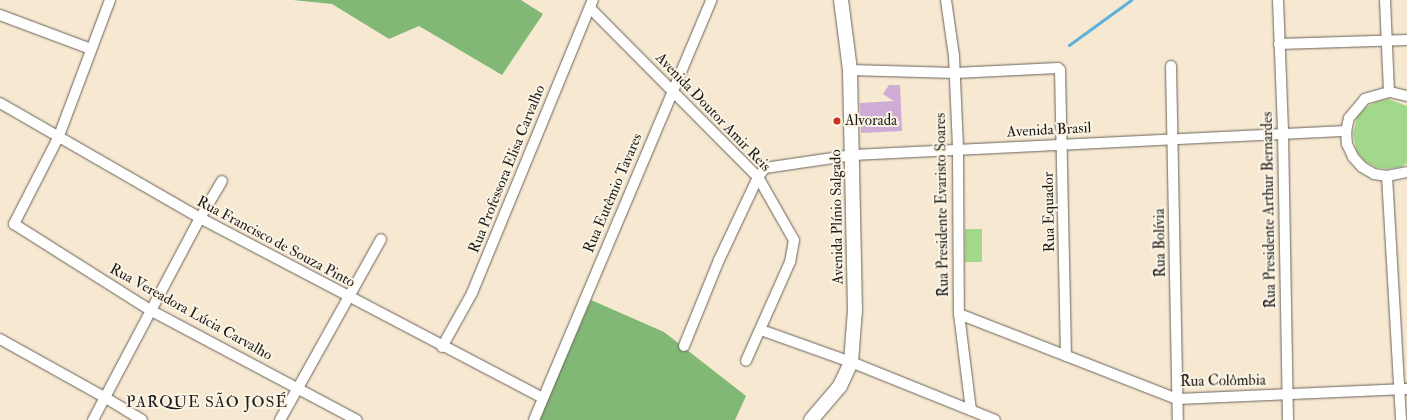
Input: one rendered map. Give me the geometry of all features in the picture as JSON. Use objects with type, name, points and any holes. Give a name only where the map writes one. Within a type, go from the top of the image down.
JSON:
[{"type":"street","points":[[59,136],[110,0]]},
{"type":"street","name":"Rua Eutêmio Tavares","points":[[534,420],[711,0]]},
{"type":"street","name":"Avenida Plínio Salgado","points":[[811,420],[840,386],[851,362],[855,310],[853,155],[850,70],[841,0]]},
{"type":"street","name":"Rua Presidente Evaristo Soares","points":[[946,0],[954,73],[958,148],[959,314],[971,410]]},
{"type":"street","name":"Rua Presidente Arthur Bernardes","points":[[1278,0],[1283,133],[1286,395],[1288,420]]},
{"type":"street","points":[[1385,0],[1388,92]]},
{"type":"street","name":"Avenida Doutor Amir Reis","points":[[592,4],[673,91],[758,177],[794,240],[790,262],[746,361]]},
{"type":"street","name":"Rua Professora Elisa Carvalho","points":[[442,347],[472,293],[592,4]]},
{"type":"street","points":[[0,15],[91,49]]},
{"type":"street","points":[[1279,44],[1407,40]]},
{"type":"street","name":"Rua Bolívia","points":[[1171,66],[1174,137],[1178,420]]},
{"type":"street","name":"Rua Equador","points":[[954,73],[1058,68],[1060,72],[1063,145],[1066,356]]},
{"type":"street","points":[[850,70],[954,73]]},
{"type":"street","points":[[1407,96],[1388,92],[1365,99],[1349,118],[1346,131],[1347,144],[1353,157],[1362,167],[1374,174],[1387,176],[1407,172]]},
{"type":"street","name":"Rua Francisco de Souza Pinto","points":[[0,103],[200,218],[348,298],[543,398]]},
{"type":"street","name":"Avenida Brasil","points":[[758,177],[765,168],[853,155],[958,148],[1063,145],[1174,137],[1346,131]]},
{"type":"street","name":"Rua Vereadora Lúcia Carvalho","points":[[59,136],[14,224],[150,310],[357,420]]},
{"type":"street","points":[[1387,176],[1403,389],[1401,420]]},
{"type":"street","points":[[684,346],[719,260],[758,177]]},
{"type":"street","points":[[93,420],[106,398],[150,310],[222,181]]},
{"type":"street","points":[[280,420],[381,239]]},
{"type":"street","name":"Rua Colômbia","points":[[959,314],[1177,398],[1286,395],[1403,389]]},
{"type":"street","points":[[761,330],[851,362],[995,420]]},
{"type":"street","points":[[0,339],[106,398],[142,420]]},
{"type":"green space","points":[[293,0],[521,0],[543,14],[502,75],[419,26],[389,39],[332,4]]},
{"type":"green space","points":[[1388,99],[1407,106],[1407,163],[1401,167],[1387,169],[1375,167],[1365,161],[1357,152],[1353,135],[1357,117],[1365,108],[1376,102]]},
{"type":"green space","points":[[965,229],[982,229],[982,262],[965,262]]},
{"type":"green space","points":[[591,300],[664,332],[746,396],[735,420],[539,420]]},
{"type":"building","points":[[889,85],[900,85],[902,131],[861,133],[860,103],[894,101],[883,94]]},
{"type":"waterway","points":[[1069,45],[1131,0]]},
{"type":"place","name":"Alvorada","points":[[837,121]]},
{"type":"district","name":"PARQUE SÃO JOSÉ","points":[[207,402]]}]
